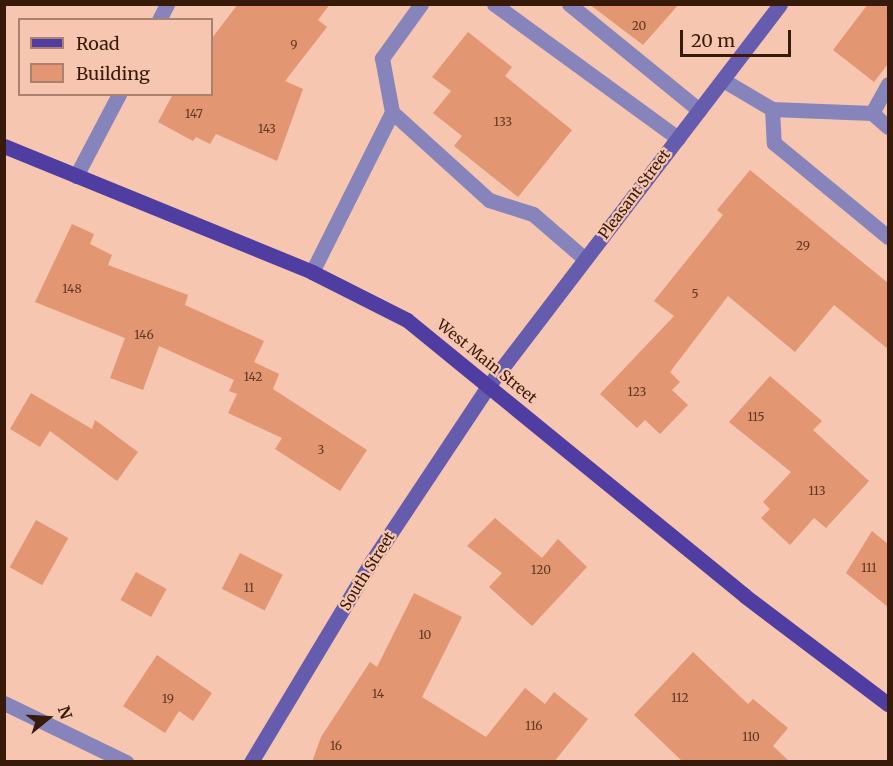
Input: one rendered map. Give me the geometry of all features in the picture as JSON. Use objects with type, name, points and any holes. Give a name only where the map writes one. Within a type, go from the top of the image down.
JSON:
[{"type":"main road","name":"Pleasant Street","points":[[489,385],[780,4]]},
{"type":"main road","name":"West Main Street","points":[[4,146],[312,272],[407,321],[489,385],[745,596],[888,704]]},
{"type":"main road","name":"South Street","points":[[251,762],[372,561],[489,385]]},
{"type":"street","points":[[160,18],[167,4]]},
{"type":"street","points":[[312,272],[392,112],[382,58],[421,4]]},
{"type":"street","points":[[494,4],[678,138]]},
{"type":"street","points":[[569,4],[699,110]]},
{"type":"street","points":[[723,80],[772,109],[872,113],[888,126]]},
{"type":"street","points":[[872,113],[888,84]]},
{"type":"street","points":[[76,176],[118,96]]},
{"type":"street","points":[[772,109],[774,143],[888,237]]},
{"type":"street","points":[[392,112],[489,200],[533,214],[585,259]]},
{"type":"street","points":[[4,703],[126,762]]},
{"type":"building","points":[[238,4],[330,4],[318,20],[327,27],[285,81],[303,89],[277,161],[216,134],[210,144],[196,137],[193,141],[158,122],[172,96],[213,96],[213,37]]},
{"type":"building","points":[[589,4],[679,4],[643,45]]},
{"type":"building","points":[[868,4],[888,4],[888,64],[874,82],[833,50]]},
{"type":"building","points":[[468,32],[512,67],[505,76],[572,130],[518,197],[454,146],[462,136],[433,113],[451,91],[432,77]]},
{"type":"building","points":[[750,170],[888,283],[888,349],[834,305],[795,352],[728,296],[670,372],[680,382],[672,390],[688,405],[660,434],[645,420],[637,428],[600,394],[674,316],[654,301],[723,215],[717,210]]},
{"type":"building","points":[[72,224],[94,234],[90,244],[112,255],[108,265],[188,295],[185,305],[264,341],[254,362],[279,374],[273,389],[367,450],[340,491],[275,449],[282,438],[228,413],[237,394],[229,391],[234,380],[159,346],[143,390],[110,378],[125,338],[35,302]]},
{"type":"building","points":[[770,376],[822,421],[813,430],[869,481],[826,528],[814,518],[790,545],[761,518],[770,509],[763,502],[791,472],[729,422]]},
{"type":"building","points":[[31,393],[92,429],[95,420],[138,452],[117,481],[50,431],[40,447],[10,429]]},
{"type":"building","points":[[495,518],[542,558],[558,539],[587,567],[532,626],[489,587],[502,573],[467,546]]},
{"type":"building","points":[[36,520],[68,538],[42,585],[10,567]]},
{"type":"building","points":[[872,531],[888,544],[888,607],[846,573]]},
{"type":"building","points":[[240,553],[283,575],[265,610],[222,589]]},
{"type":"building","points":[[136,572],[167,589],[151,617],[120,600]]},
{"type":"building","points":[[414,593],[462,617],[422,697],[486,737],[525,688],[545,704],[554,692],[588,719],[554,762],[312,762],[321,737],[370,662],[377,667]]},
{"type":"building","points":[[693,652],[748,704],[753,699],[788,728],[773,746],[790,762],[683,762],[634,715]]},
{"type":"building","points":[[157,655],[212,693],[193,721],[179,711],[165,733],[123,706]]}]
